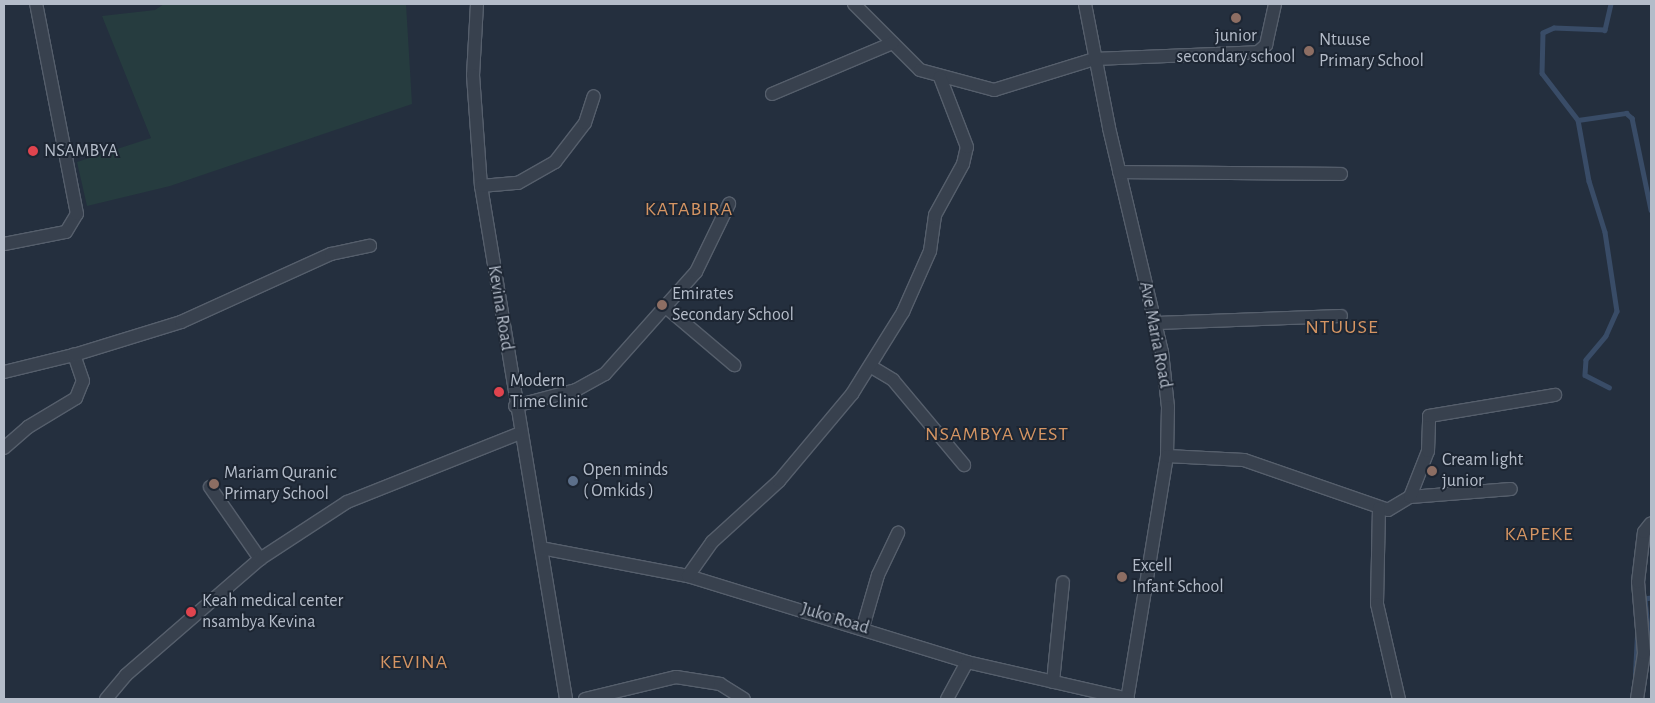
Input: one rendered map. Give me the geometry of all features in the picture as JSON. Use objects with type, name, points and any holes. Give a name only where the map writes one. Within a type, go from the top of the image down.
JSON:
[{"type":"street","points":[[4,244],[66,232],[77,214],[36,4]]},
{"type":"street","name":"Kevina Road","points":[[477,4],[473,75],[481,186],[515,406],[566,699]]},
{"type":"street","points":[[854,4],[920,70],[940,77],[994,90],[1094,59],[1258,52],[1266,45],[1275,4]]},
{"type":"street","name":"Ave Maria Road","points":[[1085,4],[1094,59],[1119,172],[1156,323],[1167,390],[1167,456],[1128,699]]},
{"type":"street","points":[[772,94],[893,43]]},
{"type":"street","points":[[688,576],[712,542],[779,481],[870,366],[921,275],[935,215],[963,164],[964,134],[940,77]]},
{"type":"street","points":[[481,186],[518,183],[555,162],[585,123],[594,96]]},
{"type":"street","points":[[1119,172],[1341,174]]},
{"type":"street","points":[[515,406],[576,390],[605,374],[668,309],[707,256],[729,204]]},
{"type":"street","points":[[4,372],[74,355],[182,322],[331,254],[370,246]]},
{"type":"street","points":[[668,309],[734,365]]},
{"type":"street","points":[[1156,323],[1341,316]]},
{"type":"street","points":[[4,448],[28,427],[76,398],[83,382],[74,355]]},
{"type":"street","points":[[870,366],[893,380],[964,465]]},
{"type":"street","points":[[1410,497],[1428,451],[1429,416],[1555,395]]},
{"type":"street","points":[[106,699],[126,675],[260,559],[347,502],[520,433]]},
{"type":"street","points":[[1167,456],[1244,460],[1379,508],[1392,510],[1410,497],[1511,489]]},
{"type":"street","points":[[210,486],[260,559]]},
{"type":"street","points":[[1379,508],[1377,604],[1399,699]]},
{"type":"street","points":[[1637,699],[1644,653],[1638,582],[1644,532],[1651,524]]},
{"type":"street","points":[[863,627],[878,575],[898,533]]},
{"type":"street","name":"Juko Road","points":[[541,548],[688,576],[863,627],[967,662],[1128,699]]},
{"type":"street","points":[[1053,682],[1062,582]]},
{"type":"street","points":[[947,699],[967,662]]},
{"type":"street","points":[[585,699],[676,677],[710,681],[744,699]]},
{"type":"green space","points":[[164,4],[406,4],[412,104],[170,186],[87,206],[77,162],[151,138],[102,16],[155,10]]},
{"type":"waterway","points":[[1611,4],[1605,30],[1554,28],[1543,33],[1542,73],[1578,120],[1626,113],[1632,118],[1651,210]]},
{"type":"waterway","points":[[1578,120],[1589,181],[1605,232],[1617,311],[1606,336],[1586,360],[1585,375],[1609,387]]},
{"type":"waterway","points":[[1651,598],[1645,599],[1651,656]]},
{"type":"waterway","points":[[1635,673],[1637,638]]},
{"type":"place","name":"junior secondary school","points":[[1236,18]]},
{"type":"place","name":"Ntuuse Primary School","points":[[1309,51]]},
{"type":"place","name":"NSAMBYA","points":[[33,151]]},
{"type":"place","name":"Emirates Secondary School","points":[[662,305]]},
{"type":"place","name":"Modern Time Clinic","points":[[499,392]]},
{"type":"place","name":"Cream light junior","points":[[1432,471]]},
{"type":"place","name":"Open minds ( Omkids )","points":[[573,481]]},
{"type":"place","name":"Mariam Quranic Primary School","points":[[214,484]]},
{"type":"place","name":"Excell Infant School","points":[[1122,577]]},
{"type":"place","name":"Keah medical center nsambya Kevina","points":[[191,612]]},
{"type":"district","name":"KATABIRA","points":[[689,209]]},
{"type":"district","name":"NTUUSE","points":[[1342,327]]},
{"type":"district","name":"NSAMBYA WEST","points":[[997,434]]},
{"type":"district","name":"KAPEKE","points":[[1539,534]]},
{"type":"district","name":"KEVINA","points":[[414,662]]}]
